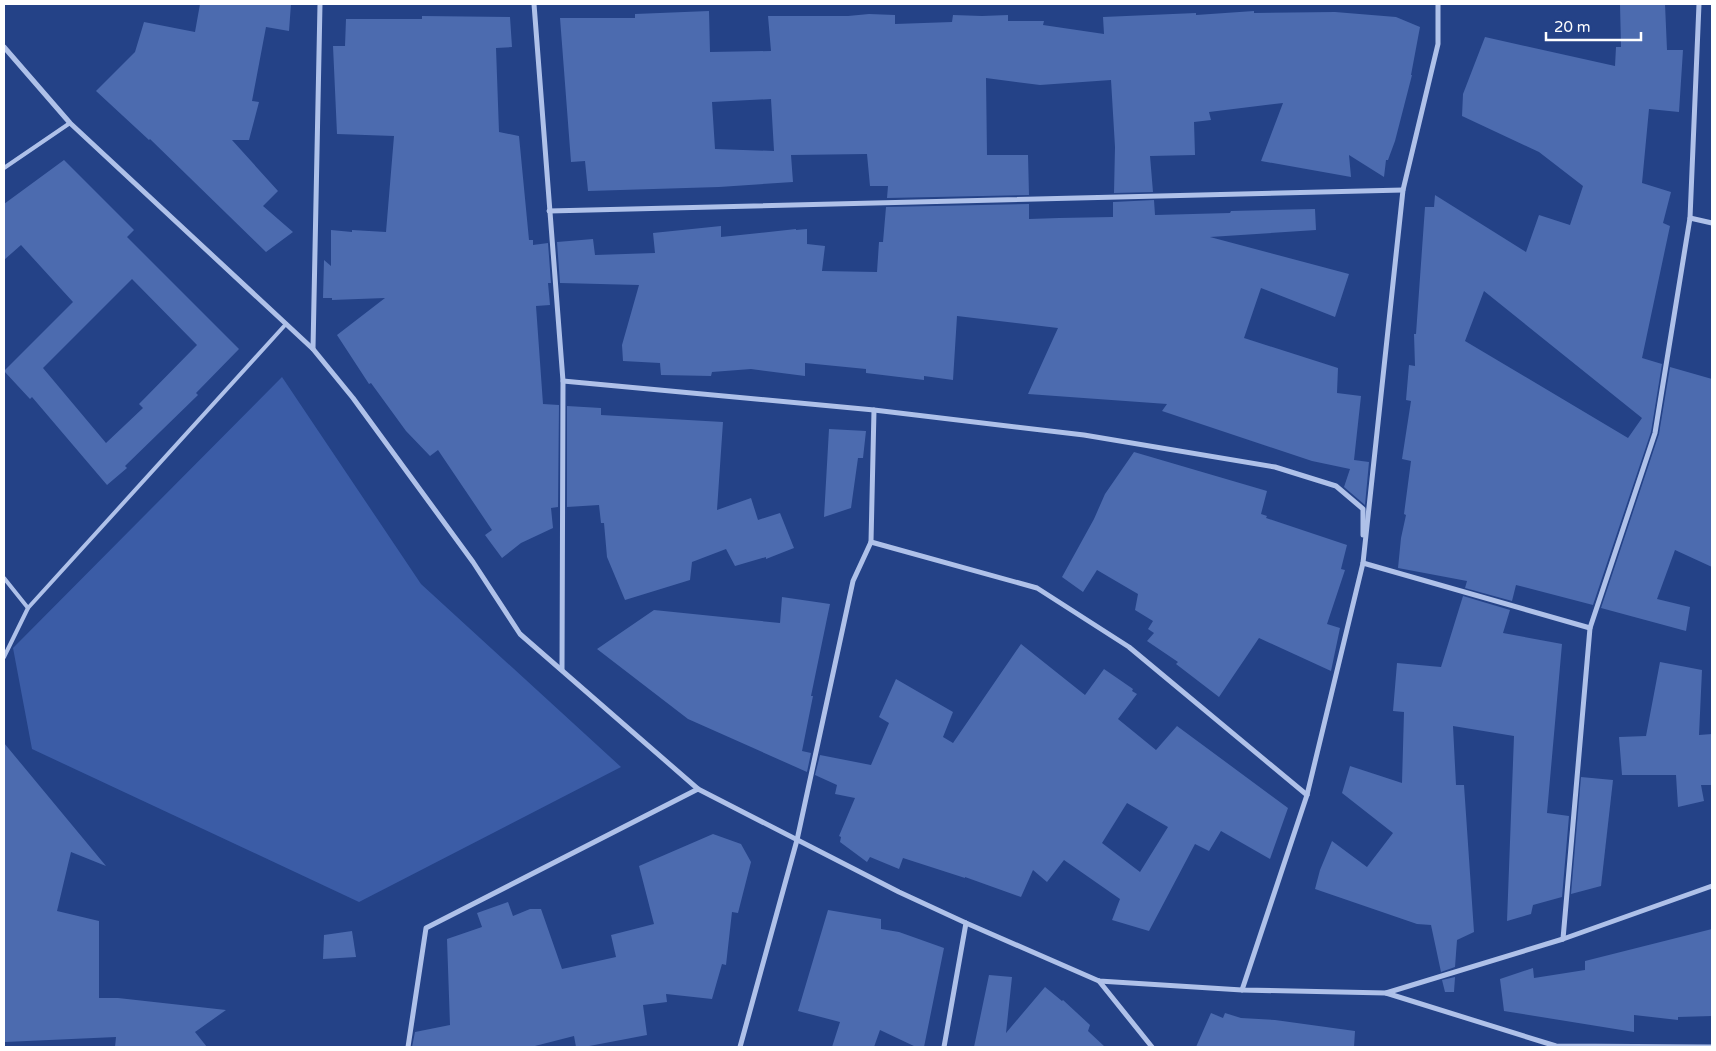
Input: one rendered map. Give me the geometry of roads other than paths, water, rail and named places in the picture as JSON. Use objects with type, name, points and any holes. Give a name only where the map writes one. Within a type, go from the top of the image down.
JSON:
[{"type":"street","points":[[313,349],[320,4]]},
{"type":"street","points":[[534,4],[563,381],[562,670]]},
{"type":"street","points":[[1242,990],[1307,796],[1363,563],[1404,190],[1438,44],[1438,4]]},
{"type":"street","points":[[1564,939],[1590,628],[1655,433],[1690,218],[1698,4]]},
{"type":"street","points":[[4,47],[70,123],[313,349],[353,398],[473,562],[520,634],[698,789],[899,892],[1099,981],[1242,990],[1386,993],[1556,1046],[1712,1047]]},
{"type":"street","points":[[549,211],[1404,190]]},
{"type":"street","points":[[1690,218],[1712,223]]},
{"type":"street","points":[[563,381],[874,410],[1084,435],[1275,467],[1336,486],[1364,509],[1363,563]]},
{"type":"street","points":[[740,1047],[798,840],[852,581],[871,542],[874,410]]},
{"type":"street","points":[[871,542],[1036,588],[1129,647],[1307,796]]},
{"type":"street","points":[[1363,563],[1590,628]]},
{"type":"street","points":[[408,1047],[426,928],[698,789]]},
{"type":"street","points":[[1386,993],[1564,939],[1712,886]]},
{"type":"street","points":[[944,1047],[966,923]]},
{"type":"street","points":[[1099,981],[1152,1047]]},
{"type":"lane","points":[[4,168],[70,123]]},
{"type":"lane","points":[[4,657],[28,608],[286,324]]},
{"type":"lane","points":[[4,578],[28,608]]}]
